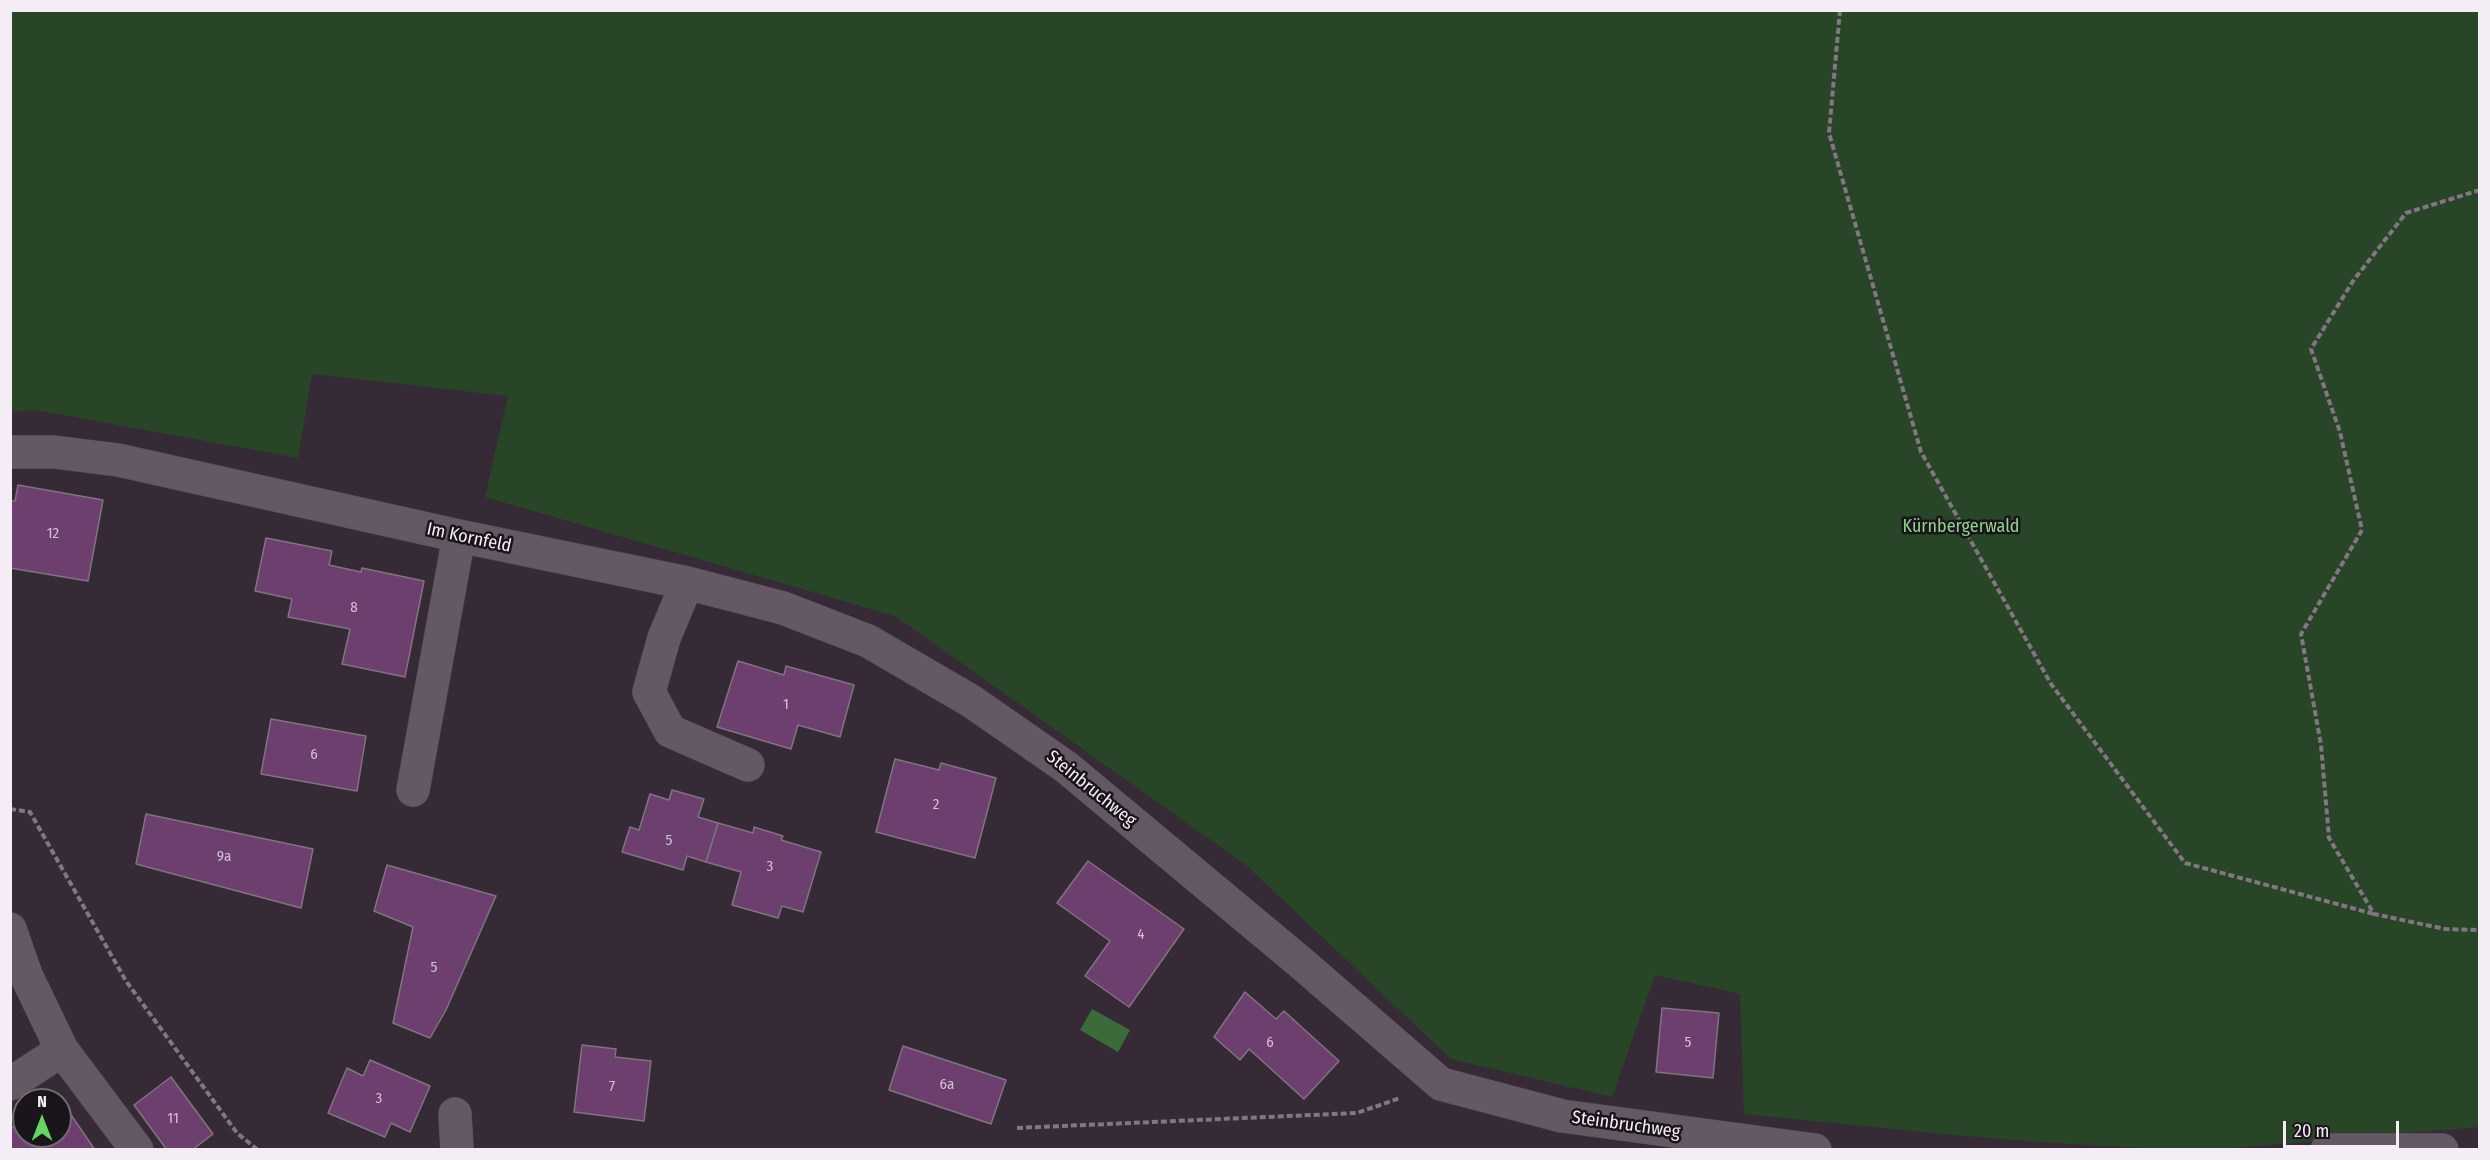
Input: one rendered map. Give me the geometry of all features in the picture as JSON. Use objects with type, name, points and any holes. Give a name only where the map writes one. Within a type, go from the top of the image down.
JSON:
[{"type":"street","name":"Im Kornfeld","points":[[10,452],[54,452],[118,460],[459,536],[687,583]]},
{"type":"street","points":[[413,790],[459,536]]},
{"type":"street","points":[[687,583],[664,638],[649,692],[670,731],[748,765]]},
{"type":"street","name":"Steinbruchweg","points":[[687,583],[783,608],[868,641],[971,701],[1066,766],[1300,962],[1441,1084],[1562,1116],[1815,1149]]},
{"type":"street","points":[[10,929],[26,975],[62,1050],[137,1149]]},
{"type":"street","points":[[10,1084],[62,1050]]},
{"type":"street","points":[[455,1114],[458,1149]]},
{"type":"street","points":[[2327,1149],[2442,1149]]},
{"type":"path","points":[[1840,10],[1829,133],[1921,452],[2051,684],[2186,863],[2374,914],[2445,929],[2480,930]]},
{"type":"path","points":[[2374,914],[2329,838],[2321,745],[2301,634],[2362,530],[2340,432],[2311,349],[2353,281],[2406,213],[2480,190]]},
{"type":"path","points":[[10,809],[30,812],[126,981],[237,1133],[258,1149]]},
{"type":"path","points":[[1017,1128],[1357,1113],[1441,1084]]},
{"type":"green space","name":"Kürnbergerwald","points":[[11,11],[2479,11],[2479,1127],[2223,1149],[2163,1148],[1983,1138],[1744,1114],[1740,994],[1655,975],[1612,1097],[1451,1059],[1246,865],[895,616],[485,497],[508,396],[312,374],[298,458],[36,410],[11,412]]},
{"type":"shaded area","points":[[1092,1009],[1130,1030],[1118,1052],[1080,1030]]},
{"type":"building","points":[[18,485],[103,500],[88,581],[10,568],[10,501],[15,501]]},
{"type":"building","points":[[266,538],[332,551],[329,565],[361,572],[362,568],[424,581],[405,677],[342,664],[350,629],[288,617],[292,599],[255,591]]},
{"type":"building","points":[[738,661],[784,675],[786,666],[854,685],[840,737],[798,725],[791,749],[717,727]]},
{"type":"building","points":[[271,719],[366,736],[357,791],[261,774]]},
{"type":"building","points":[[895,759],[939,770],[941,763],[996,778],[975,858],[876,832]]},
{"type":"building","points":[[672,790],[704,799],[698,817],[718,823],[706,862],[687,856],[683,870],[622,852],[630,827],[639,830],[650,794],[669,800]]},
{"type":"building","points":[[146,814],[313,849],[301,908],[136,864]]},
{"type":"building","points":[[718,823],[753,833],[754,827],[783,836],[781,840],[821,852],[803,912],[782,906],[778,918],[732,905],[741,872],[706,862]]},
{"type":"building","points":[[1088,861],[1184,929],[1129,1007],[1085,976],[1110,941],[1057,903]]},
{"type":"building","points":[[387,865],[496,896],[446,1010],[430,1038],[393,1023],[413,927],[374,911]]},
{"type":"building","points":[[1245,992],[1276,1019],[1284,1011],[1339,1061],[1304,1099],[1249,1049],[1240,1060],[1214,1037]]},
{"type":"building","points":[[1662,1008],[1719,1013],[1713,1078],[1656,1072]]},
{"type":"building","points":[[582,1045],[616,1049],[615,1057],[651,1061],[644,1121],[574,1112]]},
{"type":"building","points":[[903,1046],[1006,1080],[991,1124],[889,1090]]},
{"type":"building","points":[[370,1060],[430,1086],[410,1132],[391,1123],[385,1137],[328,1113],[347,1068],[363,1076]]},
{"type":"building","points":[[171,1077],[213,1134],[192,1150],[167,1150],[134,1105]]},
{"type":"building","points":[[72,1116],[95,1150],[10,1150],[10,1129],[12,1128],[12,1148],[72,1148]]}]
